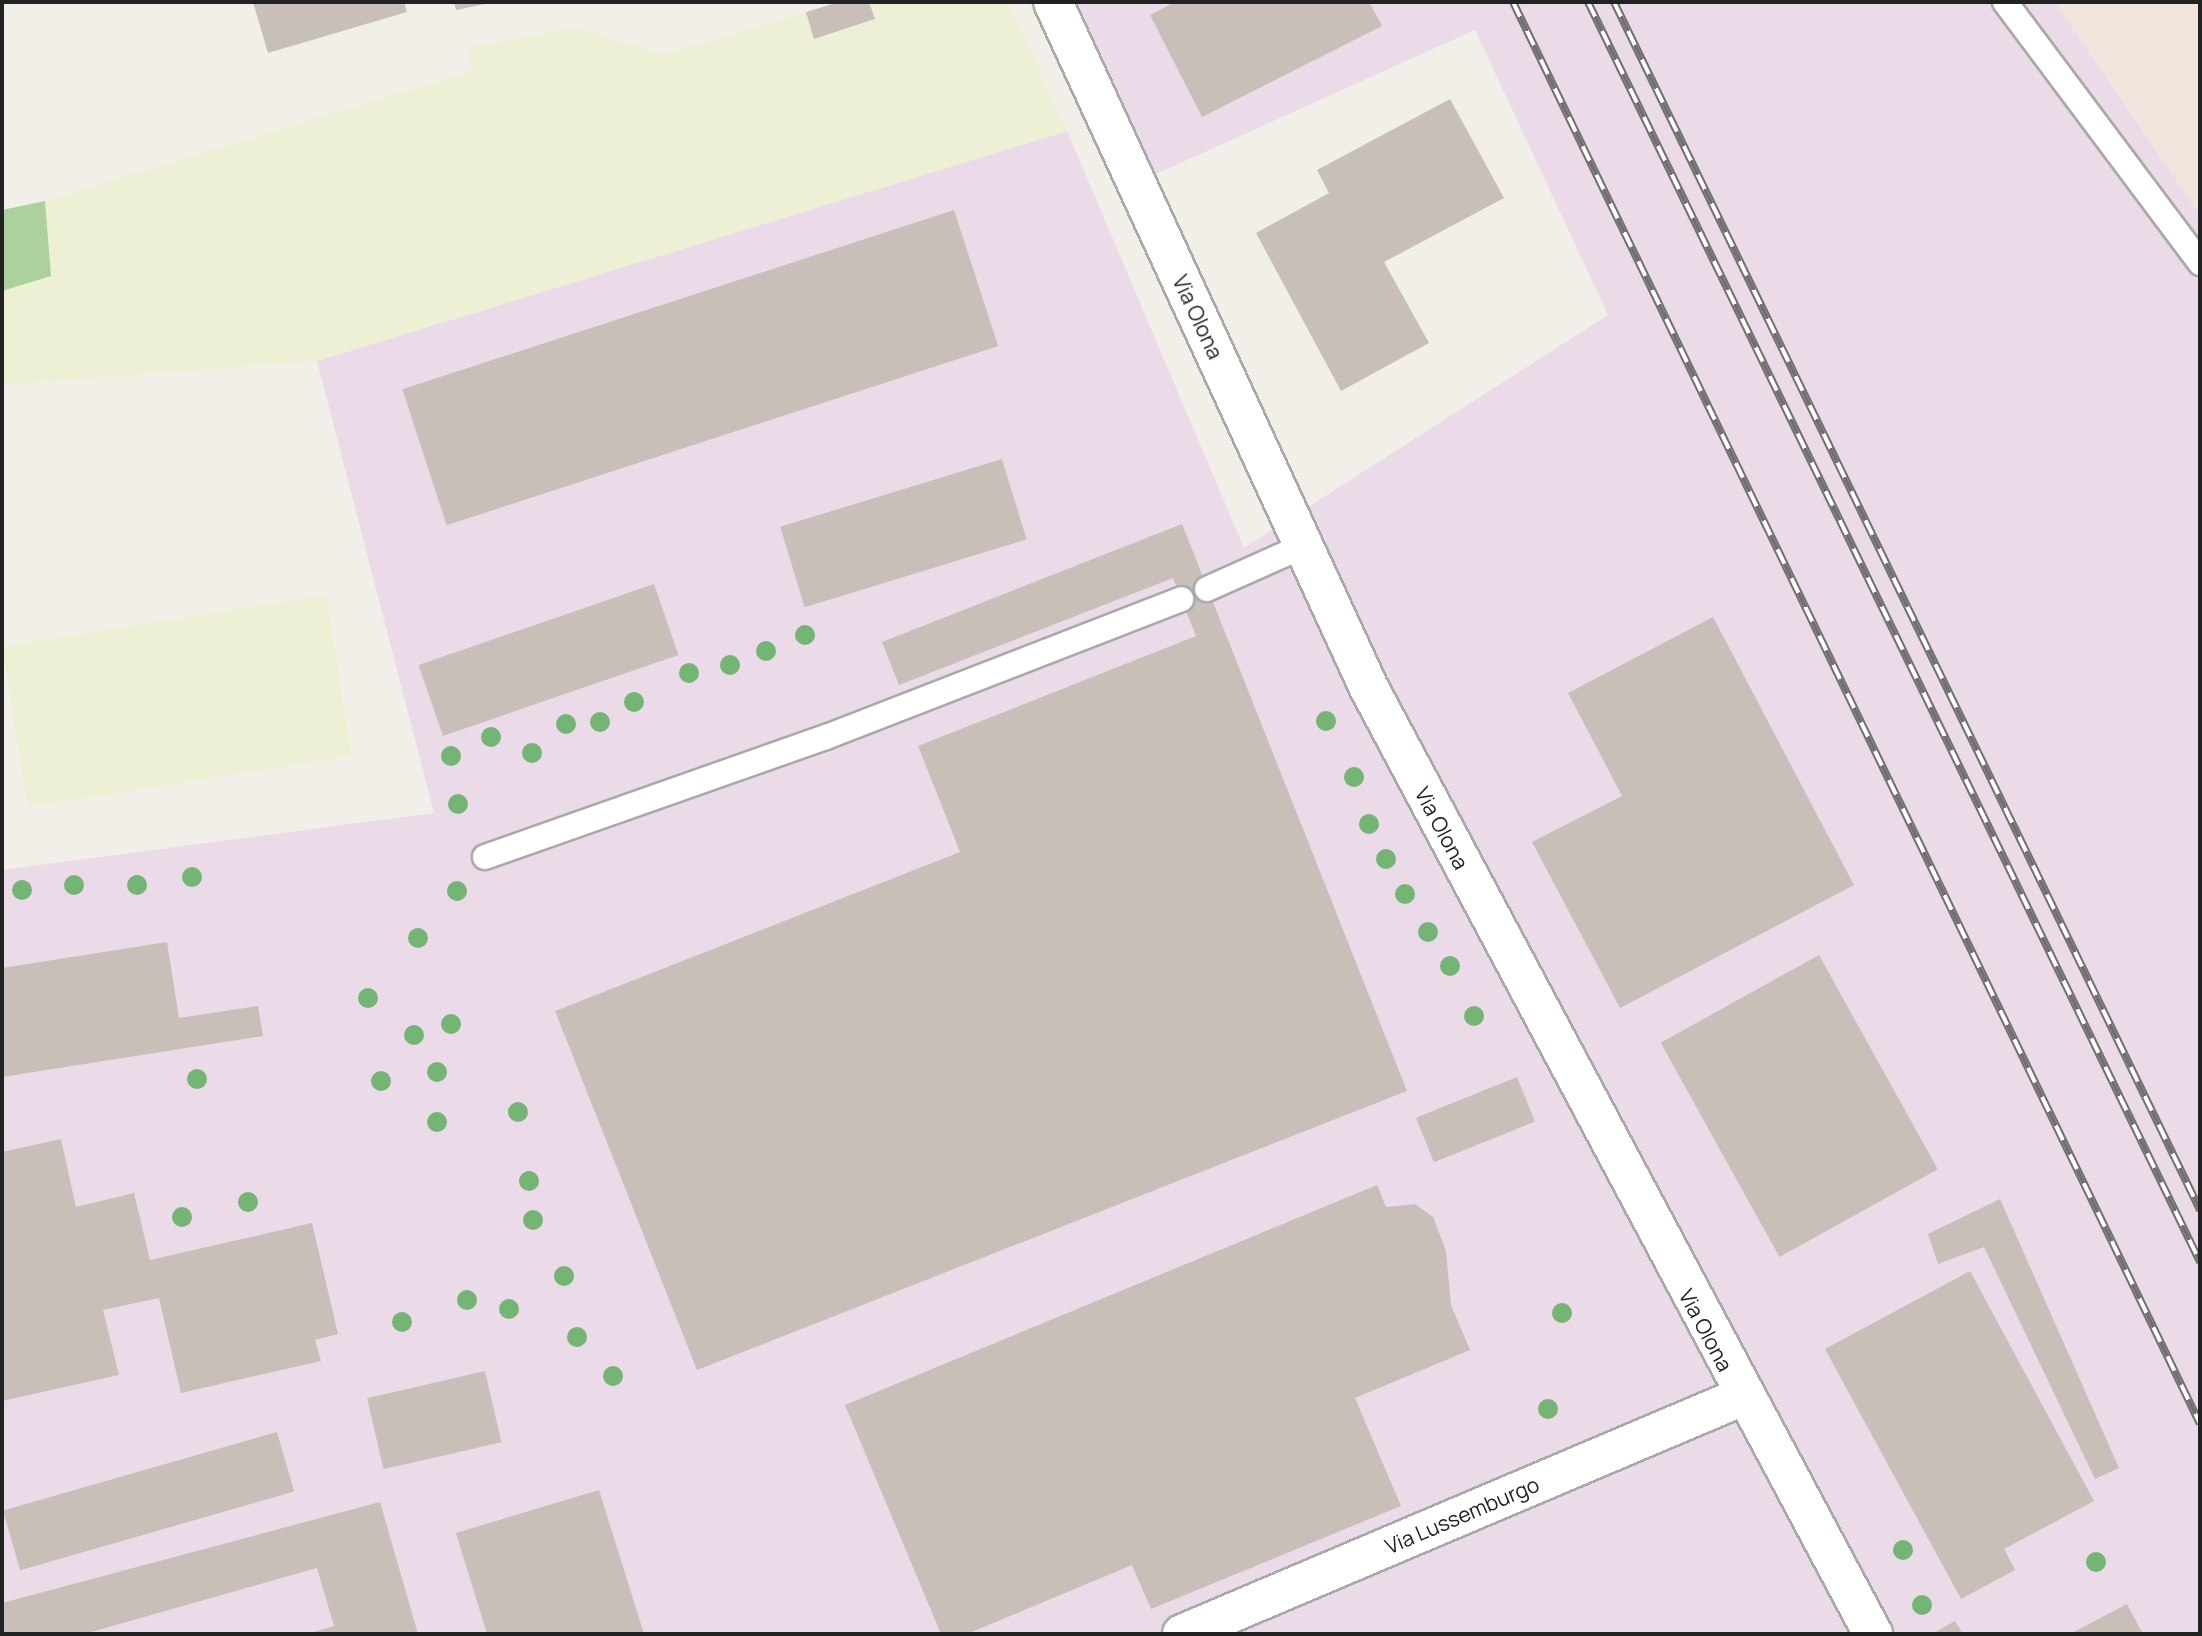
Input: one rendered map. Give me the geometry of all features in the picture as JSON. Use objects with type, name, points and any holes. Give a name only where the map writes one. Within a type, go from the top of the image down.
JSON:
[{"type":"street","name":"Via Olona","points":[[1053,2],[1369,688],[1741,1397],[1873,1634]]},
{"type":"street","name":"Via Lussemburgo","points":[[1182,1634],[1741,1397]]},
{"type":"lane","points":[[2005,2],[2200,263]]},
{"type":"lane","points":[[1207,589],[1303,546]]},
{"type":"lane","points":[[485,857],[825,737],[1181,599]]},
{"type":"shaded area","points":[[1077,2],[2055,2],[2200,215],[2200,1634],[2,1634],[2,870],[434,813],[317,361],[1067,131],[1244,548],[1608,315],[1475,30],[1156,174]]},
{"type":"shaded area","points":[[2055,2],[2200,2],[2200,215]]},
{"type":"green space","points":[[869,2],[1008,2],[1067,131],[317,361],[2,385],[2,291],[51,275],[45,201],[473,71],[468,47],[577,28],[664,55],[806,12],[815,39],[875,20]]},
{"type":"green space","points":[[45,201],[51,276],[2,291],[2,210]]},
{"type":"green space","points":[[326,595],[351,756],[28,807],[2,646]]},
{"type":"building","points":[[253,2],[404,2],[407,12],[268,53]]},
{"type":"building","points":[[454,2],[490,2],[490,3],[456,10]]},
{"type":"building","points":[[839,2],[869,2],[875,19],[814,39],[806,12]]},
{"type":"building","points":[[1175,2],[1369,2],[1382,26],[1202,117],[1150,15]]},
{"type":"building","points":[[1450,99],[1504,198],[1384,262],[1429,343],[1341,391],[1256,233],[1329,193],[1317,170]]},
{"type":"building","points":[[954,210],[998,346],[447,525],[402,389]]},
{"type":"building","points":[[1002,459],[1027,539],[805,607],[780,527]]},
{"type":"building","points":[[1182,524],[1407,1091],[697,1370],[555,1011],[960,852],[918,746],[1196,636],[1173,578],[899,685],[882,642]]},
{"type":"building","points":[[654,584],[678,655],[443,736],[419,665]]},
{"type":"building","points":[[1713,617],[1854,885],[1620,1008],[1532,842],[1622,796],[1568,693]]},
{"type":"building","points":[[167,942],[179,1018],[258,1006],[263,1036],[2,1077],[2,968]]},
{"type":"building","points":[[1819,955],[1938,1169],[1779,1257],[1661,1043]]},
{"type":"building","points":[[1517,1077],[1535,1122],[1434,1162],[1416,1118]]},
{"type":"building","points":[[61,1139],[76,1207],[134,1193],[150,1260],[312,1223],[338,1334],[315,1340],[321,1361],[181,1393],[159,1298],[103,1310],[119,1375],[2,1401],[2,1152]]},
{"type":"building","points":[[1377,1185],[1386,1207],[1415,1204],[1433,1217],[1446,1251],[1451,1305],[1470,1350],[1355,1398],[1401,1506],[1151,1609],[1132,1565],[967,1634],[941,1634],[845,1405]]},
{"type":"building","points":[[2000,1199],[2119,1468],[2095,1479],[1984,1247],[1938,1264],[1928,1234]]},
{"type":"building","points":[[1970,1271],[2094,1501],[2004,1549],[2015,1570],[1961,1599],[1825,1349]]},
{"type":"building","points":[[485,1371],[501,1442],[384,1469],[367,1398]]},
{"type":"building","points":[[277,1432],[294,1492],[20,1570],[3,1511]]},
{"type":"building","points":[[599,1490],[644,1634],[487,1634],[456,1533]]},
{"type":"building","points":[[380,1502],[418,1634],[308,1634],[334,1626],[317,1568],[84,1634],[2,1634],[2,1603]]},
{"type":"building","points":[[2127,1604],[2143,1634],[2070,1634]]},
{"type":"building","points":[[1955,1621],[1963,1634],[1932,1634]]},
{"type":"railway","points":[[1513,2],[2200,1424]]},
{"type":"railway","points":[[1588,2],[2200,1262]]},
{"type":"railway","points":[[1614,2],[2200,1210]]}]
